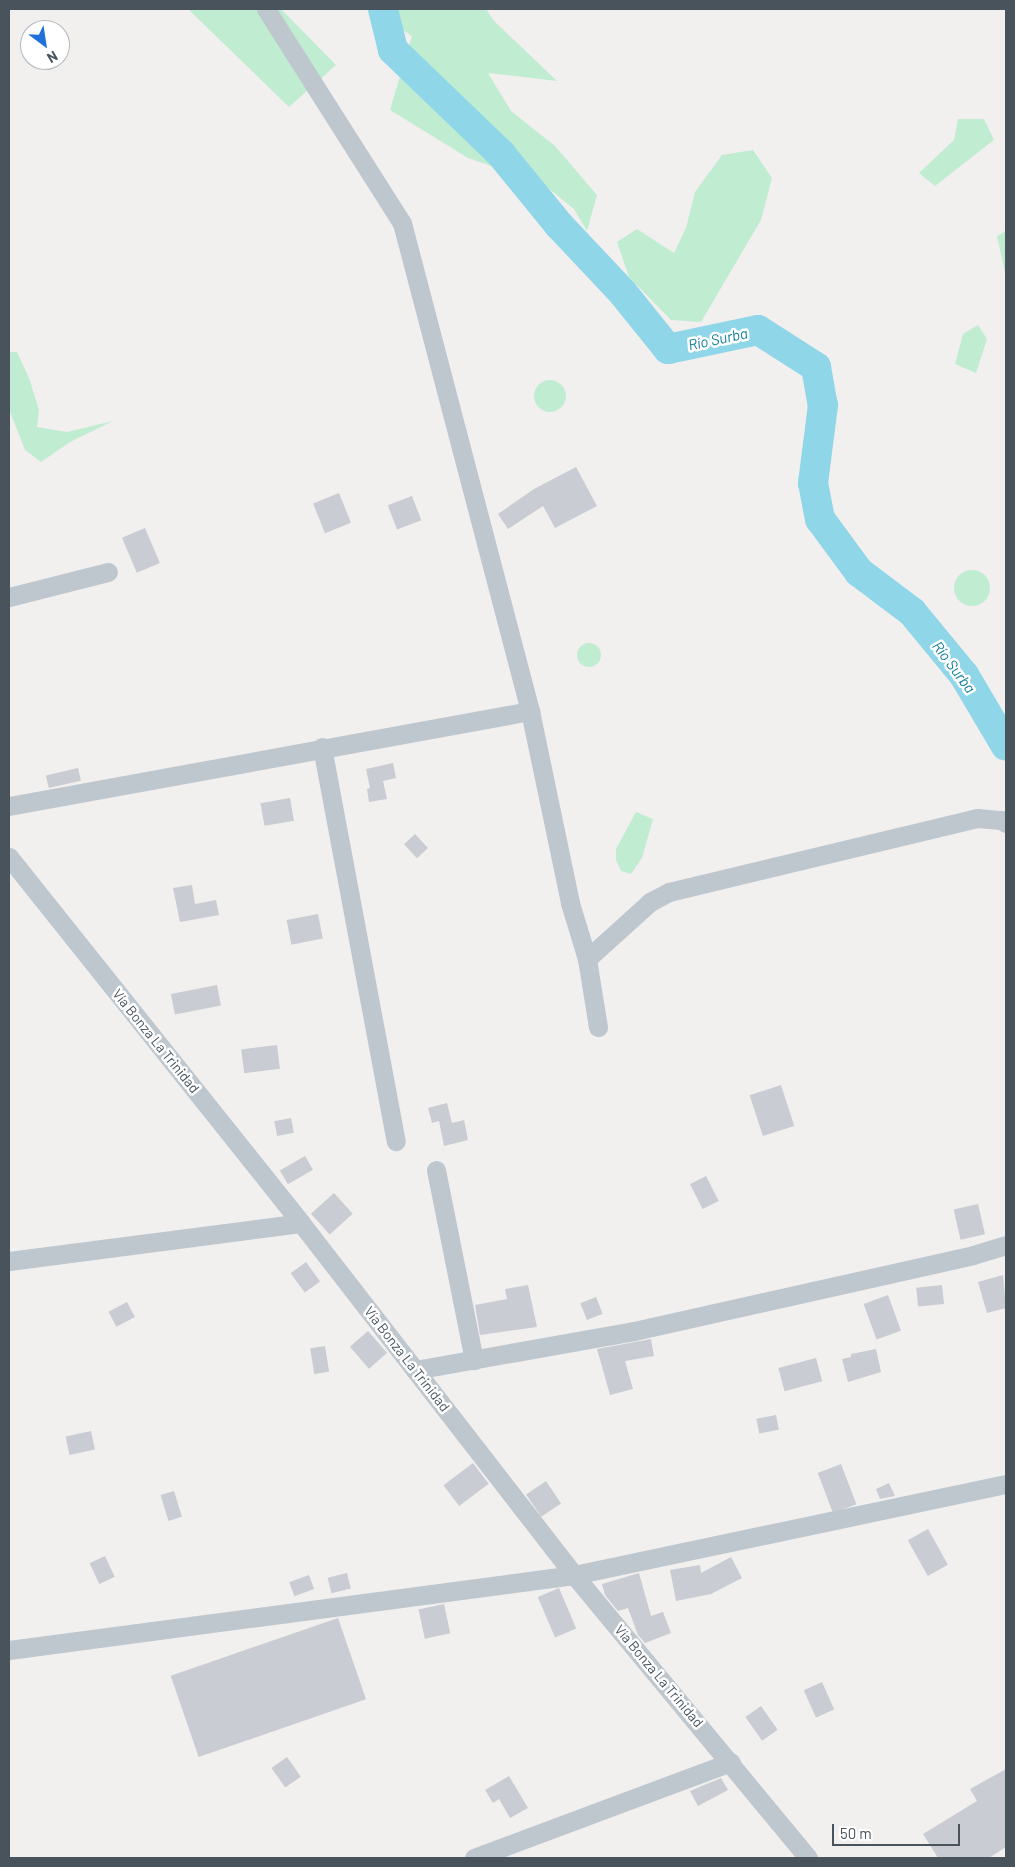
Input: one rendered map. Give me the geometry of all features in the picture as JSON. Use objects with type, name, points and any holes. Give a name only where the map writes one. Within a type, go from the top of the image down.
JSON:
[{"type":"street","points":[[266,9],[402,223],[530,711],[570,903],[587,959],[598,1027]]},
{"type":"street","points":[[9,597],[108,572]]},
{"type":"street","points":[[9,806],[322,747],[530,711]]},
{"type":"street","points":[[322,747],[396,1141]]},
{"type":"street","points":[[587,959],[650,902],[669,892],[977,818],[1001,820],[1006,823]]},
{"type":"street","name":"Vía Bonza La Trinidad","points":[[12,866],[301,1223],[574,1575],[808,1858]]},
{"type":"street","points":[[436,1170],[474,1360]]},
{"type":"street","points":[[9,1261],[301,1223]]},
{"type":"street","points":[[415,1370],[634,1331],[964,1258],[1006,1245]]},
{"type":"street","points":[[9,1650],[574,1575],[1006,1484]]},
{"type":"street","points":[[474,1858],[730,1762]]},
{"type":"green space","points":[[188,9],[281,9],[336,65],[289,107]]},
{"type":"green space","points":[[371,9],[486,9],[494,21],[557,81],[488,73],[511,111],[555,146],[597,195],[587,231],[574,209],[543,184],[468,158],[390,110],[412,36]]},
{"type":"green space","points":[[958,119],[984,119],[994,140],[935,186],[919,173],[954,140]]},
{"type":"green space","points":[[753,150],[772,178],[761,220],[701,322],[671,320],[629,277],[617,242],[637,229],[674,253],[686,228],[695,192],[722,155]]},
{"type":"green space","points":[[1006,231],[1006,277],[997,236]]},
{"type":"green space","points":[[978,325],[987,339],[976,373],[955,364],[963,334]]},
{"type":"green space","points":[[9,352],[17,352],[29,378],[39,410],[37,427],[67,432],[113,421],[70,442],[41,462],[25,450],[9,409]]},
{"type":"green space","points":[[550,380],[556,381],[561,385],[565,390],[565,402],[561,407],[556,411],[550,412],[544,411],[539,407],[535,402],[534,396],[535,390],[539,385],[544,381]]},
{"type":"green space","points":[[972,570],[979,571],[985,575],[989,581],[989,595],[985,601],[979,605],[972,606],[965,605],[959,601],[955,595],[954,588],[955,581],[959,575],[965,571]]},
{"type":"green space","points":[[589,643],[594,644],[600,650],[600,660],[594,666],[589,667],[584,666],[578,660],[577,655],[578,650],[584,644]]},
{"type":"green space","points":[[636,812],[653,819],[642,858],[631,874],[621,871],[616,860],[616,849]]},
{"type":"building","points":[[576,467],[597,506],[555,528],[543,506],[508,529],[498,514],[534,489]]},
{"type":"building","points":[[339,493],[351,523],[325,533],[313,503]]},
{"type":"building","points":[[412,496],[421,520],[397,530],[388,505]]},
{"type":"building","points":[[145,528],[160,563],[137,573],[122,538]]},
{"type":"building","points":[[393,763],[396,778],[383,781],[387,799],[369,802],[367,789],[370,788],[366,769]]},
{"type":"building","points":[[78,768],[81,781],[49,788],[46,775]]},
{"type":"building","points":[[290,798],[294,821],[264,826],[260,803]]},
{"type":"building","points":[[415,834],[428,848],[417,858],[404,844]]},
{"type":"building","points":[[192,885],[195,904],[216,900],[219,915],[180,922],[173,888]]},
{"type":"building","points":[[318,914],[323,939],[291,945],[287,920]]},
{"type":"building","points":[[217,985],[221,1006],[175,1015],[171,994]]},
{"type":"building","points":[[277,1045],[280,1069],[244,1073],[241,1049]]},
{"type":"building","points":[[781,1085],[794,1126],[763,1136],[750,1095]]},
{"type":"building","points":[[447,1103],[452,1123],[464,1120],[468,1140],[444,1146],[439,1121],[432,1123],[428,1108]]},
{"type":"building","points":[[291,1118],[294,1133],[277,1136],[274,1121]]},
{"type":"building","points":[[305,1156],[313,1170],[288,1184],[280,1170]]},
{"type":"building","points":[[706,1176],[719,1201],[703,1209],[690,1184]]},
{"type":"building","points":[[334,1193],[353,1214],[330,1235],[311,1214]]},
{"type":"building","points":[[978,1204],[985,1234],[961,1240],[954,1210]]},
{"type":"building","points":[[306,1262],[320,1281],[305,1293],[291,1273]]},
{"type":"building","points":[[1003,1275],[1006,1308],[987,1313],[978,1282]]},
{"type":"building","points":[[528,1285],[537,1327],[480,1335],[475,1305],[507,1299],[505,1289]]},
{"type":"building","points":[[942,1285],[944,1304],[918,1307],[916,1288]]},
{"type":"building","points":[[888,1295],[901,1331],[877,1340],[864,1304]]},
{"type":"building","points":[[596,1297],[603,1314],[587,1320],[580,1303]]},
{"type":"building","points":[[127,1302],[135,1317],[116,1327],[108,1312]]},
{"type":"building","points":[[368,1331],[387,1353],[369,1369],[350,1347]]},
{"type":"building","points":[[651,1339],[654,1356],[625,1361],[633,1389],[610,1395],[597,1349]]},
{"type":"building","points":[[325,1346],[329,1372],[314,1374],[310,1348]]},
{"type":"building","points":[[876,1349],[881,1372],[848,1382],[842,1359],[851,1357],[851,1354]]},
{"type":"building","points":[[816,1358],[822,1381],[785,1391],[778,1368]]},
{"type":"building","points":[[776,1415],[779,1430],[759,1434],[756,1419]]},
{"type":"building","points":[[91,1431],[95,1450],[70,1455],[66,1436]]},
{"type":"building","points":[[473,1463],[489,1484],[459,1506],[443,1485]]},
{"type":"building","points":[[841,1464],[856,1504],[833,1513],[818,1473]]},
{"type":"building","points":[[546,1481],[561,1503],[541,1517],[526,1494]]},
{"type":"building","points":[[889,1483],[895,1496],[880,1499],[876,1489]]},
{"type":"building","points":[[174,1491],[182,1517],[169,1521],[161,1495]]},
{"type":"building","points":[[928,1529],[948,1565],[928,1576],[908,1540]]},
{"type":"building","points":[[105,1556],[115,1577],[99,1584],[90,1563]]},
{"type":"building","points":[[731,1557],[742,1578],[711,1594],[676,1601],[670,1570],[700,1565],[701,1573]]},
{"type":"building","points":[[347,1573],[351,1589],[331,1593],[328,1578]]},
{"type":"building","points":[[639,1573],[651,1616],[663,1612],[671,1633],[645,1643],[638,1635],[628,1608],[618,1611],[605,1595],[602,1584]]},
{"type":"building","points":[[309,1575],[314,1589],[294,1596],[289,1582]]},
{"type":"building","points":[[559,1588],[576,1629],[555,1637],[538,1597]]},
{"type":"building","points":[[444,1604],[450,1633],[425,1639],[419,1609]]},
{"type":"building","points":[[338,1618],[366,1699],[199,1757],[171,1676]]},
{"type":"building","points":[[822,1682],[834,1709],[816,1718],[804,1690]]},
{"type":"building","points":[[761,1706],[778,1730],[762,1741],[745,1717]]},
{"type":"building","points":[[287,1757],[301,1777],[285,1788],[271,1768]]},
{"type":"building","points":[[1006,1769],[1006,1847],[989,1858],[938,1858],[923,1834],[977,1801],[970,1789]]},
{"type":"building","points":[[509,1776],[528,1808],[510,1818],[499,1799],[493,1803],[485,1790]]},
{"type":"building","points":[[721,1778],[728,1790],[698,1806],[690,1791]]},
{"type":"waterway","name":"Río Surba","points":[[383,9],[393,50],[501,154],[559,225],[623,293],[668,349],[758,330],[816,367],[823,405],[813,483],[820,519],[859,572],[912,612],[964,675],[1006,746]]}]
